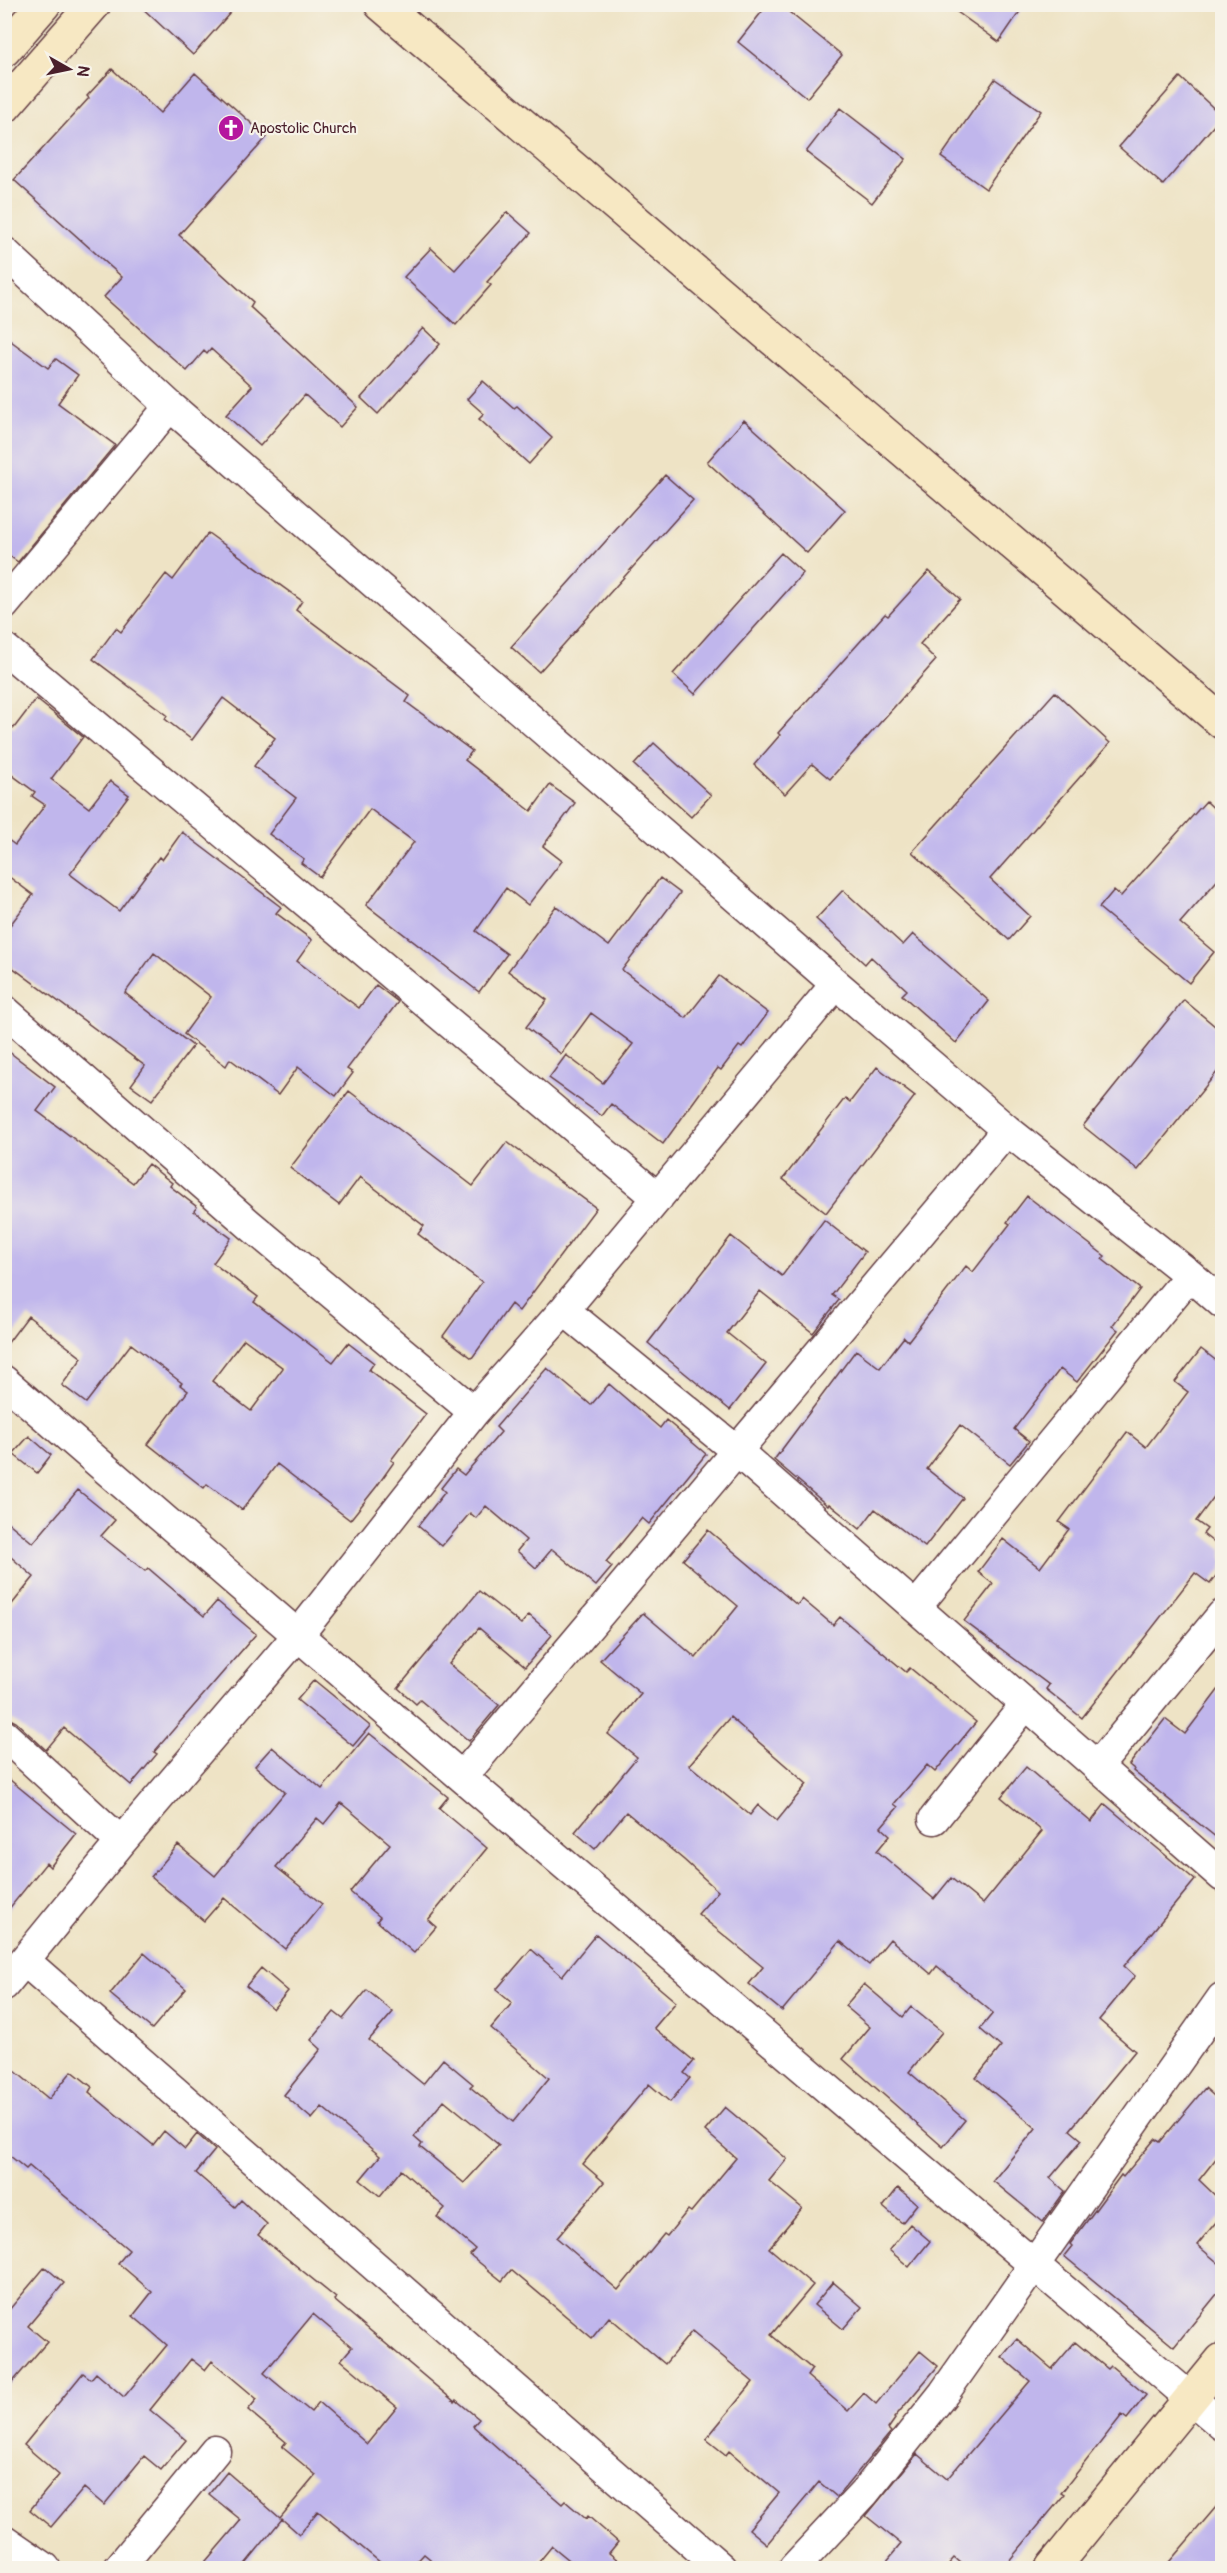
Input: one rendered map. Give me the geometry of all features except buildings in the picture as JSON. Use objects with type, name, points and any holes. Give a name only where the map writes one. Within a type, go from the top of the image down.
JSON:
[{"type":"main road","points":[[4,50],[44,4]]},
{"type":"main road","points":[[4,107],[94,4]]},
{"type":"main road","points":[[381,4],[1222,722]]},
{"type":"main road","points":[[1052,2568],[1222,2360]]},
{"type":"street","points":[[4,252],[170,406],[836,984],[1007,1130],[1190,1275],[1222,1304]]},
{"type":"street","points":[[4,604],[170,406]]},
{"type":"street","points":[[4,648],[658,1198]]},
{"type":"street","points":[[4,1985],[121,1842],[299,1634],[474,1412],[564,1310],[836,984]]},
{"type":"street","points":[[4,1010],[250,1225],[474,1412]]},
{"type":"street","points":[[462,1777],[1007,1130]]},
{"type":"street","points":[[916,1607],[1190,1275]]},
{"type":"street","points":[[564,1310],[738,1452],[1222,1876]]},
{"type":"street","points":[[4,1381],[462,1777],[1222,2425]]},
{"type":"street","points":[[1097,1767],[1222,1615]]},
{"type":"street","points":[[934,1819],[1026,1704]]},
{"type":"street","points":[[4,1735],[121,1842]]},
{"type":"street","points":[[25,1961],[721,2568]]},
{"type":"street","points":[[794,2568],[865,2492],[944,2393],[1222,1998]]},
{"type":"street","points":[[119,2568],[215,2451]]},
{"type":"street","points":[[4,2540],[45,2568]]},
{"type":"place","name":"Apostolic Church","points":[[231,128]]}]
